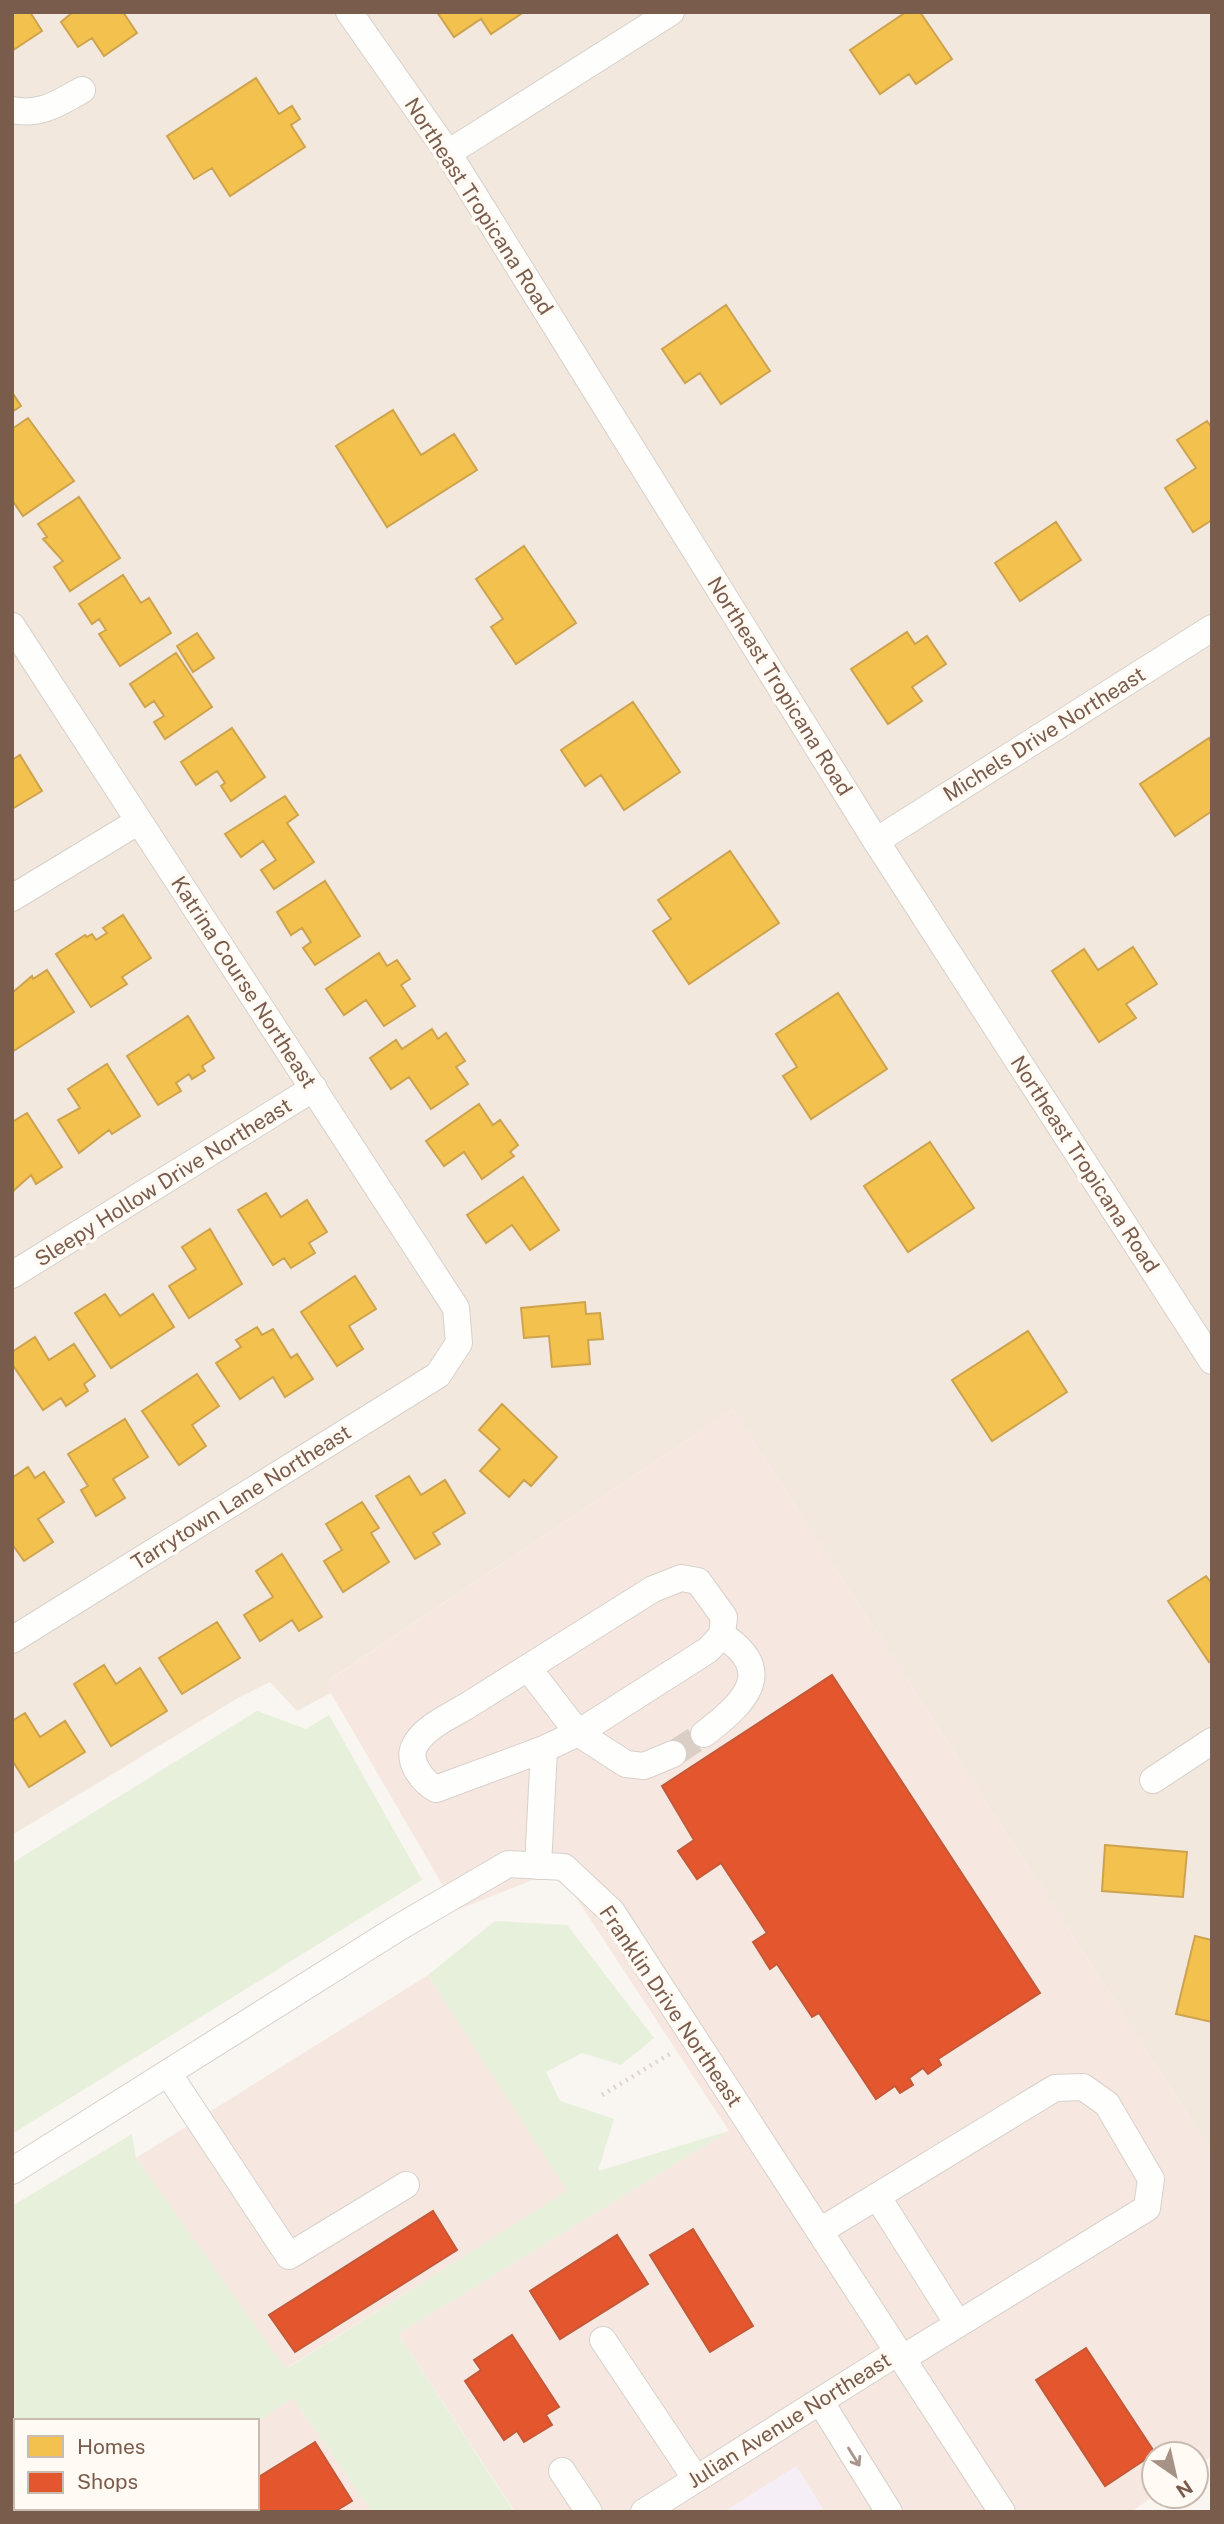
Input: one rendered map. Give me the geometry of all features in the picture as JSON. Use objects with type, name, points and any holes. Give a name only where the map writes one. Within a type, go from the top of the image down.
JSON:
[{"type":"street","name":"Northeast Tropicana Road","points":[[349,12],[448,153],[876,841],[1212,1361]]},
{"type":"street","points":[[448,153],[671,12]]},
{"type":"street","points":[[12,110],[29,113],[45,110],[82,90]]},
{"type":"street","name":"Katrina Course Northeast","points":[[12,626],[456,1308],[459,1343]]},
{"type":"street","name":"Michels Drive Northeast","points":[[876,841],[1212,628]]},
{"type":"street","points":[[12,898],[139,821]]},
{"type":"street","name":"Sleepy Hollow Drive Northeast","points":[[12,1275],[314,1088]]},
{"type":"street","name":"Tarrytown Lane Northeast","points":[[12,1640],[438,1375],[459,1343]]},
{"type":"street","points":[[681,1578],[698,1581],[724,1616],[722,1635],[708,1650],[578,1733],[544,1749],[436,1788],[427,1784],[413,1763],[413,1748],[422,1735],[653,1589],[681,1578]]},
{"type":"street","points":[[704,1734],[724,1719],[743,1698],[753,1675],[751,1661],[742,1648],[722,1635]]},
{"type":"street","points":[[528,1668],[578,1733],[626,1764],[644,1766],[673,1754]]},
{"type":"street","points":[[1153,1780],[1212,1741]]},
{"type":"street","points":[[538,1866],[544,1749]]},
{"type":"street","name":"Franklin Drive Northeast","points":[[12,2171],[398,1928],[508,1864],[564,1867],[612,1912],[1002,2512]]},
{"type":"street","points":[[169,2073],[289,2256],[406,2185]]},
{"type":"street","name":"Julian Avenue Northeast","points":[[644,2512],[820,2401],[958,2324],[1147,2208],[1151,2179],[1107,2104],[1083,2087],[1055,2088],[877,2196]]},
{"type":"street","points":[[820,2231],[877,2196],[958,2324]]},
{"type":"street","points":[[603,2340],[696,2479]]},
{"type":"street","points":[[820,2401],[889,2512]]},
{"type":"street","points":[[562,2471],[589,2512]]},
{"type":"path","points":[[602,2095],[695,2039]]},
{"type":"shaded area","points":[[12,12],[1212,12],[1212,2152],[733,1409],[326,1682],[331,1693],[297,1711],[270,1682],[238,1698],[12,1835]]},
{"type":"shaded area","points":[[733,1409],[1212,2152],[1212,2456],[1210,2457],[1210,2440],[1140,2440],[1140,2506],[1131,2512],[515,2512],[398,2334],[729,2131],[558,1870],[457,1910],[325,1683]]},
{"type":"shaded area","points":[[428,1975],[568,2191],[285,2369],[136,2158]]},
{"type":"shaded area","points":[[293,2398],[372,2512],[120,2512],[259,2510],[259,2421]]},
{"type":"shaded area","points":[[796,2466],[825,2512],[724,2512]]},
{"type":"green space","points":[[257,1711],[306,1729],[329,1715],[422,1880],[12,2134],[12,1863]]},
{"type":"green space","points":[[495,1921],[567,1925],[654,2038],[621,2065],[582,2053],[546,2072],[560,2101],[614,2119],[598,2171],[729,2131],[398,2334],[514,2512],[372,2512],[293,2398],[259,2421],[14,2419],[14,2510],[122,2510],[12,2512],[12,2206],[132,2134],[136,2158],[286,2369],[567,2191],[428,1975]]},
{"type":"building: Homes","points":[[12,12],[30,12],[42,31],[12,51]]},
{"type":"building: Homes","points":[[73,12],[123,12],[137,33],[104,56],[92,38],[78,47],[61,22]]},
{"type":"building: Homes","points":[[437,12],[524,12],[491,34],[481,19],[454,37]]},
{"type":"building: Homes","points":[[906,12],[920,12],[952,59],[916,84],[909,74],[880,94],[850,50]]},
{"type":"building: Homes","points":[[256,78],[279,114],[292,106],[300,119],[291,125],[305,147],[230,196],[212,168],[194,179],[167,136]]},
{"type":"building: Homes","points":[[726,305],[770,371],[721,404],[700,373],[685,383],[662,349]]},
{"type":"building: Homes","points":[[12,392],[21,406],[12,412]]},
{"type":"building: Homes","points":[[393,410],[421,455],[454,434],[477,470],[387,527],[336,446]]},
{"type":"building: Homes","points":[[28,418],[74,481],[23,516],[12,500],[12,429]]},
{"type":"building: Homes","points":[[1207,421],[1212,428],[1212,520],[1193,532],[1165,488],[1196,468],[1177,440]]},
{"type":"building: Homes","points":[[79,497],[120,558],[70,591],[54,567],[63,561],[43,539],[47,537],[38,524]]},
{"type":"building: Homes","points":[[1056,522],[1081,560],[1020,601],[995,563]]},
{"type":"building: Homes","points":[[524,546],[576,623],[516,664],[491,627],[503,619],[476,579]]},
{"type":"building: Homes","points":[[123,575],[141,603],[149,598],[171,633],[120,666],[99,634],[106,630],[99,619],[92,624],[79,604]]},
{"type":"building: Homes","points":[[907,632],[915,644],[927,636],[946,664],[912,687],[922,701],[888,724],[851,669]]},
{"type":"building: Homes","points":[[197,633],[214,658],[193,672],[177,646]]},
{"type":"building: Homes","points":[[176,653],[212,707],[165,739],[154,722],[164,716],[154,701],[145,707],[130,684]]},
{"type":"building: Homes","points":[[633,702],[680,772],[624,810],[601,775],[585,786],[561,750]]},
{"type":"building: Homes","points":[[232,728],[265,777],[231,801],[221,786],[225,783],[217,771],[196,785],[181,762]]},
{"type":"building: Homes","points":[[1209,738],[1212,743],[1212,811],[1175,836],[1140,784]]},
{"type":"building: Homes","points":[[20,755],[42,791],[12,809],[12,760]]},
{"type":"building: Homes","points":[[285,796],[298,815],[287,823],[314,862],[274,889],[261,870],[276,860],[263,841],[241,857],[225,834]]},
{"type":"building: Homes","points":[[730,851],[779,923],[689,984],[653,931],[671,919],[658,900]]},
{"type":"building: Homes","points":[[325,881],[360,936],[315,965],[303,948],[311,942],[302,928],[291,935],[277,912]]},
{"type":"building: Homes","points":[[123,915],[151,958],[122,977],[127,984],[91,1007],[56,954],[85,935],[87,937],[92,934],[96,940],[107,933],[103,928]]},
{"type":"building: Homes","points":[[1133,947],[1157,984],[1126,1004],[1136,1018],[1099,1042],[1052,971],[1084,949],[1098,970]]},
{"type":"building: Homes","points":[[379,953],[387,966],[397,960],[410,979],[401,985],[415,1006],[384,1026],[366,1000],[344,1015],[326,989]]},
{"type":"building: Homes","points":[[47,970],[74,1012],[12,1052],[12,993],[32,976],[33,979]]},
{"type":"building: Homes","points":[[838,993],[887,1069],[811,1119],[783,1076],[797,1067],[776,1034]]},
{"type":"building: Homes","points":[[188,1016],[214,1058],[202,1066],[205,1071],[192,1079],[189,1074],[176,1083],[181,1091],[158,1105],[127,1056]]},
{"type":"building: Homes","points":[[432,1029],[438,1039],[446,1033],[465,1061],[456,1067],[468,1084],[431,1109],[409,1077],[391,1089],[370,1058],[396,1040],[402,1049]]},
{"type":"building: Homes","points":[[107,1064],[140,1116],[112,1134],[109,1130],[79,1153],[58,1120],[80,1108],[68,1089]]},
{"type":"building: Homes","points":[[479,1104],[493,1125],[500,1120],[518,1145],[510,1152],[514,1156],[482,1179],[464,1152],[444,1166],[426,1141]]},
{"type":"building: Homes","points":[[27,1113],[62,1167],[36,1184],[31,1175],[12,1192],[12,1122]]},
{"type":"building: Homes","points":[[930,1142],[974,1208],[908,1252],[864,1186]]},
{"type":"building: Homes","points":[[523,1177],[559,1230],[530,1250],[512,1225],[486,1243],[467,1215]]},
{"type":"building: Homes","points":[[266,1193],[281,1217],[307,1200],[327,1232],[309,1243],[315,1253],[291,1268],[284,1258],[273,1265],[238,1210]]},
{"type":"building: Homes","points":[[210,1229],[242,1284],[189,1318],[169,1286],[196,1269],[182,1247]]},
{"type":"building: Homes","points":[[355,1276],[376,1309],[349,1326],[363,1349],[337,1366],[301,1312]]},
{"type":"building: Homes","points":[[105,1294],[120,1316],[153,1294],[174,1327],[111,1368],[75,1313]]},
{"type":"building: Homes","points":[[585,1302],[586,1314],[600,1313],[603,1339],[588,1340],[590,1364],[552,1367],[549,1336],[524,1338],[521,1308]]},
{"type":"building: Homes","points":[[257,1327],[262,1335],[273,1329],[291,1358],[297,1354],[313,1379],[285,1397],[273,1377],[240,1399],[216,1363],[241,1347],[236,1340]]},
{"type":"building: Homes","points":[[1028,1331],[1067,1392],[992,1441],[952,1380]]},
{"type":"building: Homes","points":[[35,1337],[49,1360],[74,1344],[95,1376],[84,1384],[88,1391],[66,1406],[61,1398],[43,1410],[12,1364],[12,1352]]},
{"type":"building: Homes","points":[[197,1374],[219,1406],[192,1425],[206,1446],[179,1465],[142,1411]]},
{"type":"building: Homes","points":[[502,1404],[557,1457],[531,1486],[524,1480],[509,1497],[480,1471],[500,1449],[479,1430]]},
{"type":"building: Homes","points":[[125,1419],[148,1457],[113,1479],[125,1498],[96,1516],[81,1490],[88,1486],[68,1454]]},
{"type":"building: Homes","points":[[28,1467],[35,1478],[44,1472],[64,1502],[38,1519],[53,1542],[24,1561],[12,1544],[12,1478]]},
{"type":"building: Homes","points":[[409,1476],[421,1495],[445,1480],[465,1513],[433,1533],[440,1544],[415,1559],[376,1496]]},
{"type":"building: Homes","points":[[362,1502],[379,1528],[371,1533],[389,1562],[343,1592],[324,1561],[342,1550],[326,1524]]},
{"type":"building: Homes","points":[[282,1554],[322,1617],[299,1631],[292,1620],[260,1641],[244,1615],[273,1597],[256,1571]]},
{"type":"building: Homes","points":[[1206,1576],[1212,1584],[1212,1660],[1209,1662],[1168,1601]]},
{"type":"building: Homes","points":[[217,1622],[240,1658],[182,1694],[159,1658]]},
{"type":"building: Homes","points":[[104,1665],[116,1684],[140,1668],[167,1711],[111,1746],[74,1684]]},
{"type":"building: Homes","points":[[25,1713],[40,1737],[65,1721],[85,1752],[29,1787],[12,1760],[12,1721]]},
{"type":"building: Homes","points":[[1105,1845],[1187,1852],[1183,1897],[1102,1891]]},
{"type":"building: Homes","points":[[1195,1936],[1212,1940],[1212,2022],[1176,2014]]},
{"type":"building: Shops","points":[[832,1675],[1040,1993],[938,2059],[941,2065],[928,2074],[923,2068],[909,2078],[913,2085],[900,2093],[895,2086],[876,2099],[819,2013],[812,2017],[777,1964],[770,1969],[753,1942],[767,1933],[721,1863],[697,1879],[678,1851],[694,1840],[662,1786]]},
{"type":"building: Shops","points":[[433,2211],[457,2250],[295,2352],[269,2315]]},
{"type":"building: Shops","points":[[693,2229],[753,2326],[710,2352],[650,2255]]},
{"type":"building: Shops","points":[[617,2235],[648,2284],[560,2339],[530,2291]]},
{"type":"building: Shops","points":[[512,2335],[559,2407],[546,2415],[552,2425],[524,2442],[517,2431],[504,2440],[465,2381],[481,2370],[474,2360]]},
{"type":"building: Shops","points":[[1086,2348],[1146,2440],[1140,2440],[1140,2463],[1105,2486],[1036,2380]]},
{"type":"building: Shops","points":[[315,2442],[352,2501],[334,2512],[248,2512],[247,2510],[259,2510],[259,2477]]},
{"type":"tunnel","points":[[673,1754],[704,1734]]}]
